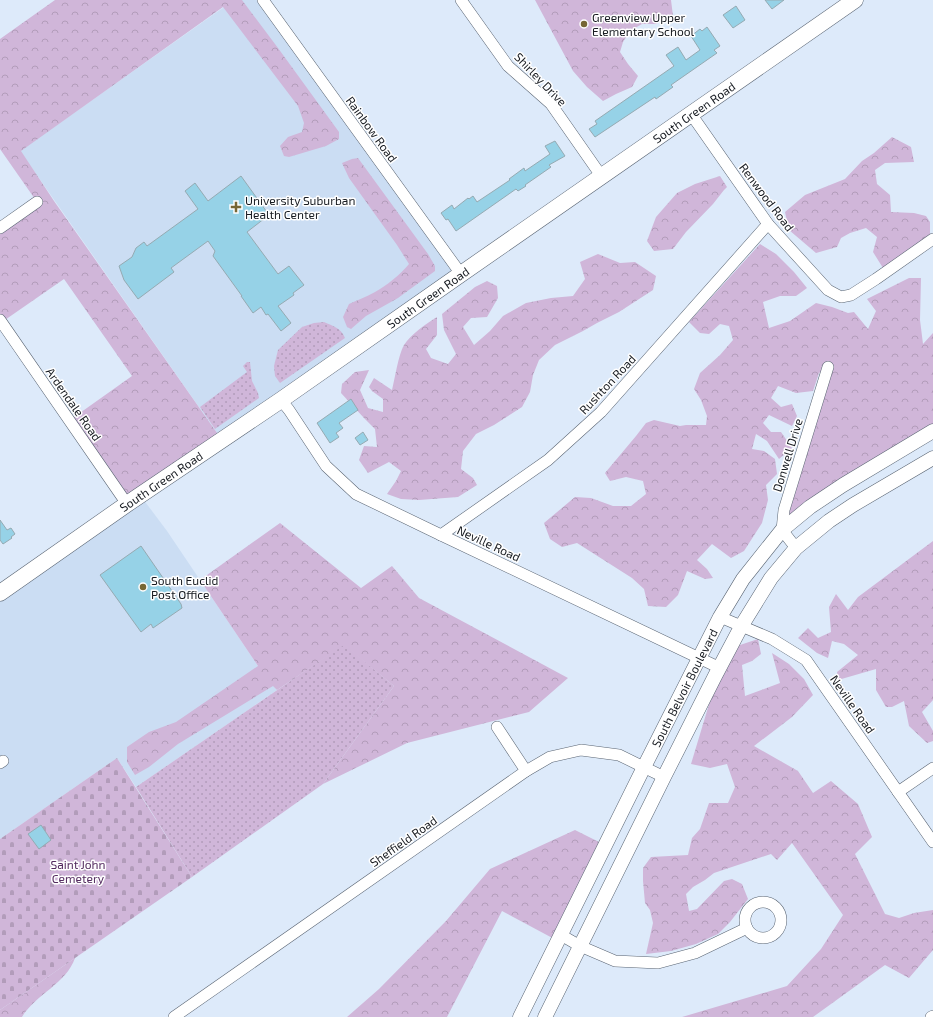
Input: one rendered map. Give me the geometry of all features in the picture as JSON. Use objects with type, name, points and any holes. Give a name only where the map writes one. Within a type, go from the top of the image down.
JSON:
[{"type":"main road","name":"South Green Road","points":[[0,593],[281,400],[855,0]]},
{"type":"street","name":"Rainbow Road","points":[[263,0],[461,274]]},
{"type":"street","name":"Shirley Drive","points":[[461,0],[508,66],[551,104],[602,177]]},
{"type":"street","name":"Renwood Road","points":[[691,114],[768,224],[828,290],[840,297],[851,295],[933,239]]},
{"type":"street","points":[[0,228],[37,202]]},
{"type":"street","name":"Rushton Road","points":[[441,535],[548,460],[601,412],[768,224]]},
{"type":"street","name":"Ardendale Road","points":[[0,320],[128,504]]},
{"type":"street","name":"Donwell Drive","points":[[782,530],[787,498],[828,367]]},
{"type":"street","name":"Neville Road","points":[[281,400],[326,466],[356,494],[720,668]]},
{"type":"street","name":"South Belvoir Boulevard","points":[[520,1017],[720,617],[743,579],[782,530],[810,507],[843,485],[933,431]]},
{"type":"street","name":"South Belvoir Boulevard","points":[[545,1017],[664,777],[742,625],[771,578],[796,548],[829,521],[853,505],[933,458]]},
{"type":"street","points":[[782,530],[796,548]]},
{"type":"street","name":"Neville Road","points":[[720,617],[742,625],[772,639],[806,660],[933,842]]},
{"type":"street","points":[[497,727],[526,771]]},
{"type":"street","name":"Sheffield Road","points":[[174,1017],[526,771],[550,757],[581,750],[619,755],[664,777]]},
{"type":"street","points":[[898,792],[933,768]]},
{"type":"street","points":[[561,935],[580,946],[615,961],[658,963],[695,953],[747,928]]},
{"type":"shaded area","name":"University Suburban Health Center","points":[[234,0],[263,0],[461,274],[222,440],[20,151]]},
{"type":"shaded area","points":[[140,495],[167,531],[258,666],[277,690],[136,787],[117,758],[0,839],[0,593]]},
{"type":"green space","points":[[55,0],[242,0],[339,132],[339,139],[326,146],[289,157],[284,156],[280,146],[288,137],[302,132],[304,123],[298,106],[223,7],[21,151],[54,201],[222,440],[127,504],[70,420],[132,376],[64,279],[2,322],[0,320],[0,228],[37,202],[0,149],[0,39]]},
{"type":"green space","points":[[535,0],[671,0],[673,16],[656,24],[642,24],[630,31],[623,42],[620,52],[638,76],[632,87],[603,101],[587,87],[573,71]]},
{"type":"green space","points":[[892,137],[911,147],[914,162],[885,163],[875,170],[877,184],[890,195],[891,212],[914,213],[926,216],[930,222],[930,235],[883,268],[873,252],[877,237],[866,228],[850,233],[841,238],[837,247],[816,253],[789,230],[785,212],[805,195],[845,179],[862,161],[874,153]]},
{"type":"green space","points":[[358,158],[428,254],[435,266],[435,271],[398,298],[366,316],[351,329],[347,327],[343,317],[349,304],[372,294],[384,286],[398,276],[409,264],[349,178],[342,163]]},
{"type":"green space","points":[[720,176],[727,187],[713,204],[686,232],[673,249],[654,251],[647,241],[656,217],[677,193],[695,184]]},
{"type":"green space","points":[[760,244],[776,254],[807,288],[796,296],[780,296],[763,302],[769,328],[790,321],[816,303],[848,313],[854,312],[868,329],[876,311],[867,299],[909,278],[921,278],[920,320],[923,344],[933,333],[933,431],[782,530],[828,368],[819,373],[813,391],[796,393],[778,386],[771,398],[781,407],[792,404],[797,416],[792,426],[769,415],[763,423],[771,432],[781,432],[792,448],[779,459],[767,441],[756,434],[752,449],[764,451],[775,459],[777,474],[766,485],[768,500],[762,523],[744,551],[731,558],[712,544],[697,560],[707,569],[713,578],[705,579],[687,571],[678,595],[666,607],[648,606],[644,589],[632,578],[577,543],[562,547],[550,539],[544,523],[575,497],[591,498],[613,506],[631,506],[646,494],[643,481],[626,477],[610,481],[605,473],[646,423],[654,420],[680,426],[706,425],[707,416],[701,400],[694,389],[700,373],[720,355],[733,340],[729,326],[720,324],[709,334],[700,333],[689,322]]},
{"type":"green space","points":[[598,254],[620,263],[635,262],[656,276],[653,290],[619,312],[555,345],[539,360],[533,375],[530,392],[522,407],[494,425],[476,434],[463,451],[461,469],[473,478],[477,485],[458,497],[419,500],[401,499],[387,494],[401,471],[389,462],[368,473],[359,460],[364,446],[377,447],[375,429],[341,393],[342,384],[355,372],[369,370],[360,390],[368,408],[383,412],[383,399],[369,387],[374,378],[392,390],[398,361],[404,345],[415,333],[437,317],[437,335],[426,349],[431,358],[448,364],[456,354],[444,330],[442,314],[475,287],[487,281],[497,286],[498,298],[487,317],[471,318],[463,327],[474,345],[490,331],[503,316],[526,303],[551,298],[573,296],[585,279],[580,262]]},
{"type":"green space","points":[[324,322],[334,326],[345,338],[280,383],[275,376],[274,366],[278,350],[302,327],[314,323]]},
{"type":"green space","points":[[247,362],[250,362],[252,381],[259,398],[215,429],[200,407],[247,372],[243,366]]},
{"type":"green space","points":[[280,523],[361,588],[392,566],[419,598],[568,678],[529,712],[407,743],[323,784],[394,686],[344,645],[277,690],[273,686],[178,744],[149,767],[135,775],[127,762],[127,747],[149,732],[176,722],[258,666],[200,580]]},
{"type":"green space","points":[[933,541],[933,700],[922,712],[933,731],[933,741],[927,743],[909,726],[904,701],[892,707],[886,707],[876,690],[876,669],[838,680],[837,672],[858,655],[844,644],[832,641],[828,658],[817,653],[798,638],[808,628],[818,638],[831,632],[829,607],[836,594],[848,610],[858,597]]},
{"type":"green space","points":[[758,639],[761,654],[752,661],[742,665],[745,696],[780,683],[772,653],[789,664],[804,679],[813,695],[792,717],[754,746],[798,771],[813,793],[831,781],[858,804],[872,837],[855,854],[885,914],[899,918],[914,913],[933,910],[933,950],[909,978],[885,965],[813,1017],[682,1017],[787,986],[821,949],[843,915],[792,843],[777,860],[771,854],[714,873],[693,887],[686,894],[689,911],[697,909],[724,881],[732,879],[742,884],[748,899],[730,922],[718,934],[696,944],[671,951],[646,954],[653,923],[650,910],[645,903],[643,868],[651,857],[688,855],[692,838],[700,829],[709,803],[728,803],[735,787],[727,764],[710,768],[691,764],[710,701],[737,646]]},
{"type":"green space","points":[[344,644],[394,686],[323,784],[192,877],[136,787]]},
{"type":"green space","name":"Saint John Cemetery","points":[[117,758],[192,877],[0,1010],[0,839]]},
{"type":"green space","points":[[575,830],[605,845],[558,941],[502,911],[447,1017],[347,1017],[379,989],[446,921],[490,869]]},
{"type":"green space","points":[[75,958],[65,975],[35,1002],[22,1017],[0,1017],[0,1010]]},
{"type":"building","points":[[765,0],[784,0],[772,9]]},
{"type":"building","points":[[736,6],[745,20],[733,28],[723,15]]},
{"type":"building","points":[[707,27],[720,46],[714,50],[717,53],[671,85],[673,87],[656,99],[655,97],[595,137],[589,129],[597,124],[595,121],[674,66],[666,55],[678,47],[686,60],[700,50],[691,36],[700,29],[702,31]]},
{"type":"building","points":[[555,141],[565,156],[549,165],[551,167],[525,185],[526,186],[518,191],[516,189],[456,231],[448,219],[446,220],[441,213],[452,205],[454,209],[473,196],[477,202],[510,180],[509,179],[524,168],[525,171],[550,154],[545,146]]},
{"type":"building","points":[[241,176],[269,215],[247,232],[278,274],[289,266],[304,285],[293,293],[294,295],[278,306],[291,323],[281,331],[268,314],[266,315],[261,307],[253,313],[213,256],[215,251],[208,241],[171,268],[174,272],[138,299],[124,280],[119,266],[132,257],[136,248],[144,242],[147,246],[198,209],[185,191],[195,183],[208,201]]},
{"type":"building","points":[[351,399],[358,410],[339,423],[343,428],[336,433],[339,437],[330,443],[317,423]]},
{"type":"building","points":[[363,432],[368,440],[360,445],[355,438]]},
{"type":"building","points":[[0,520],[7,530],[11,528],[15,534],[3,544],[0,540]]},
{"type":"building","points":[[141,546],[181,604],[182,608],[153,628],[151,624],[141,632],[100,575]]},
{"type":"building","points":[[41,825],[51,840],[39,849],[28,834]]},
{"type":"place","name":"Greenview Upper Elementary School","points":[[584,24]]},
{"type":"place","name":"University Suburban Health Center","points":[[236,207]]},
{"type":"place","name":"South Euclid Post Office","points":[[143,587]]}]
